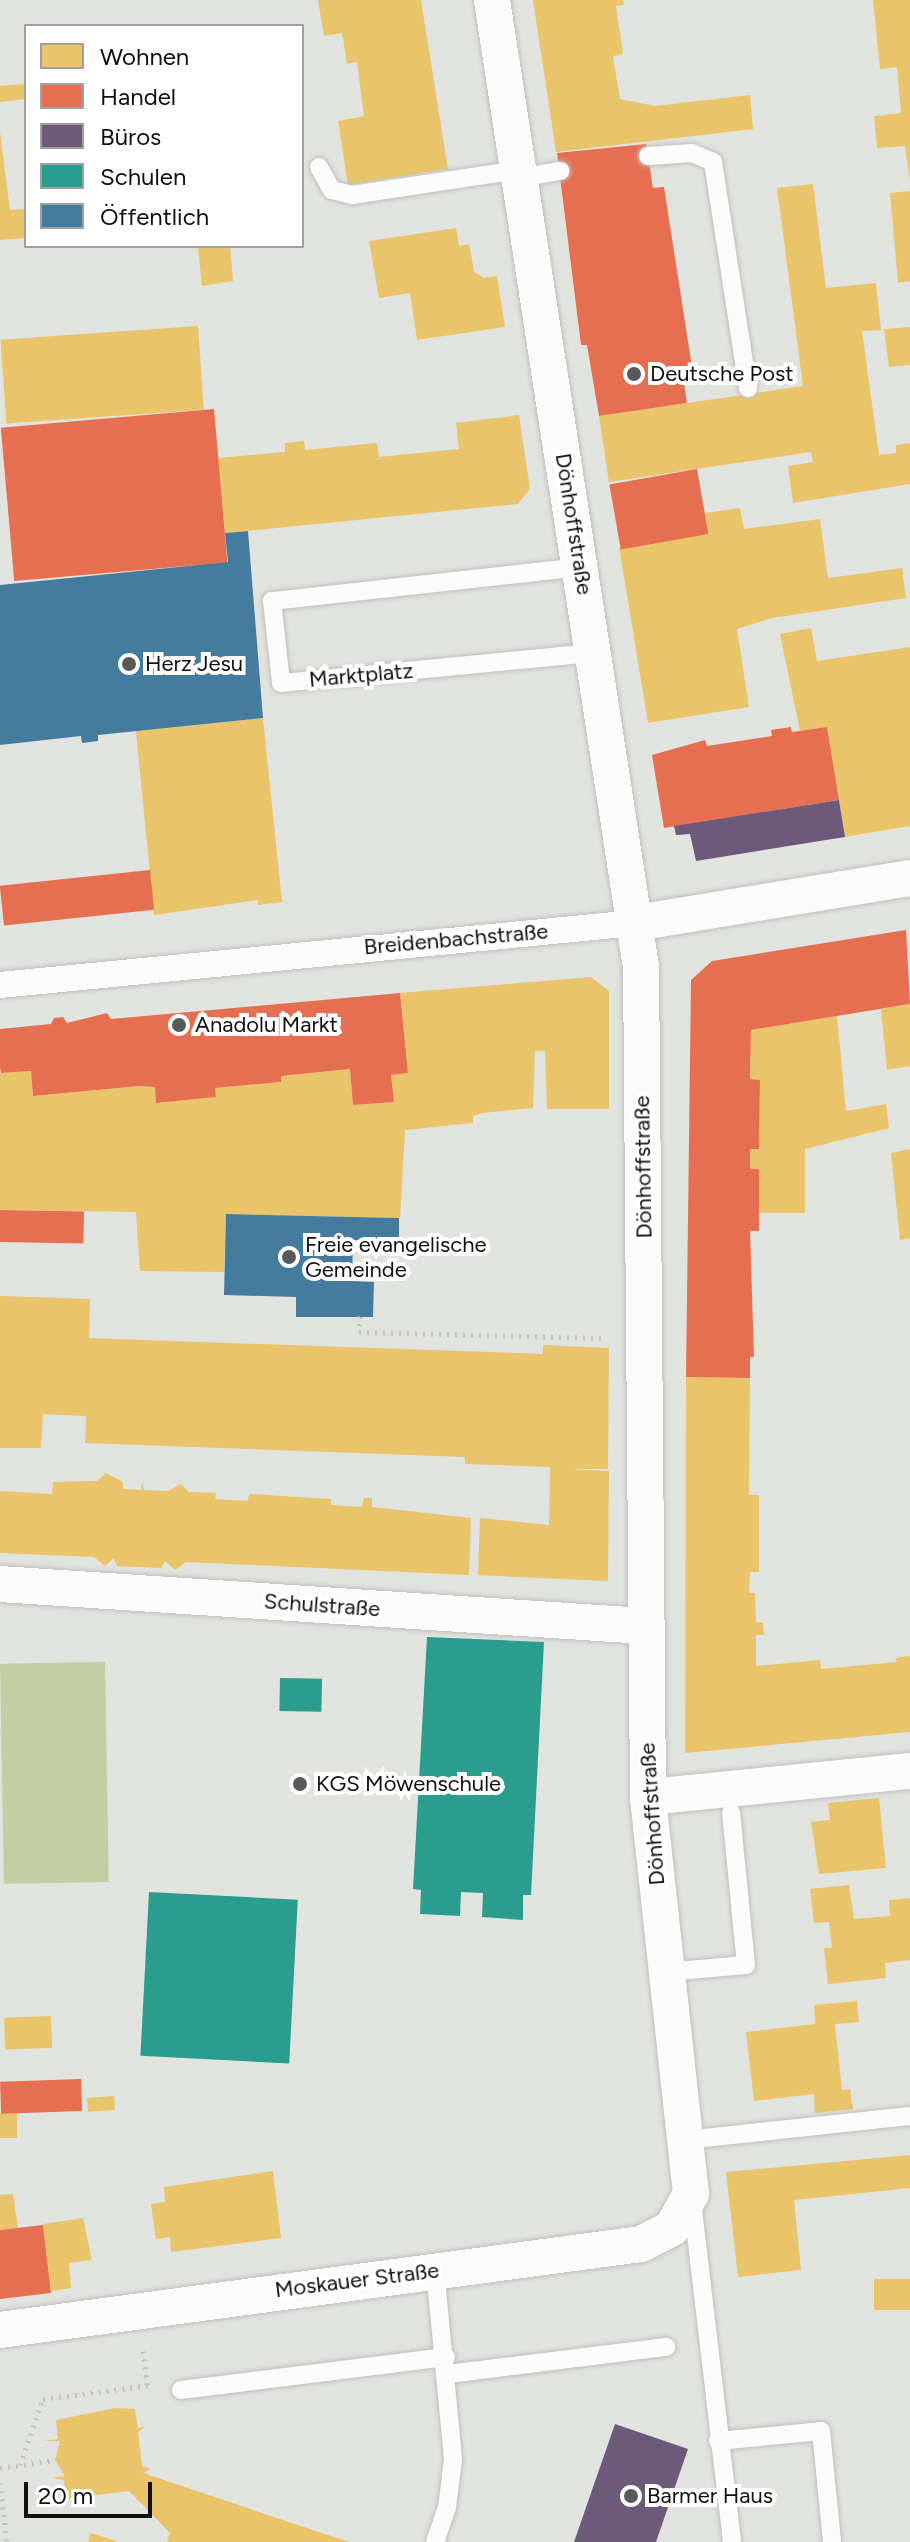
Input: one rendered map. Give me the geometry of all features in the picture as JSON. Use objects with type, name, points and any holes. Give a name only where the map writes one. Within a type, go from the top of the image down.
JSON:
[{"type":"street","name":"Dönhoffstraße","points":[[492,0],[641,967],[644,1626],[648,1797],[691,2194]]},
{"type":"street","name":"Breidenbachstraße","points":[[0,985],[635,923],[910,878]]},
{"type":"street","name":"Schulstraße","points":[[0,1584],[644,1626]]},
{"type":"street","points":[[648,1797],[910,1771]]},
{"type":"street","name":"Moskauer Straße","points":[[0,2330],[641,2244],[672,2228],[691,2194]]},
{"type":"lane","points":[[648,156],[692,153],[713,162],[748,388]]},
{"type":"lane","points":[[319,167],[332,190],[352,195],[560,171]]},
{"type":"lane","name":"Marktplatz","points":[[581,567],[272,601],[281,683],[594,653]]},
{"type":"lane","points":[[665,1972],[746,1965],[731,1813]]},
{"type":"lane","points":[[685,2140],[910,2116]]},
{"type":"lane","name":"Dönhoffstraße","points":[[691,2194],[732,2542]]},
{"type":"lane","points":[[435,2270],[447,2366],[453,2459],[447,2508],[435,2542]]},
{"type":"lane","points":[[181,2390],[666,2347]]},
{"type":"lane","points":[[718,2441],[821,2431],[832,2542]]},
{"type":"path","points":[[360,1316],[359,1332],[645,1339]]},
{"type":"path","points":[[20,2465],[43,2399],[172,2383],[181,2390]]},
{"type":"path","points":[[0,2468],[55,2460]]},
{"type":"path","points":[[0,2483],[7,2542]]},
{"type":"green space","points":[[105,1662],[109,1882],[4,1884],[0,1664]]},
{"type":"building: Wohnen","points":[[318,0],[421,0],[448,169],[348,185],[338,121],[364,116],[357,62],[347,64],[342,33],[324,36]]},
{"type":"building: Wohnen","points":[[533,0],[623,0],[624,5],[616,6],[623,54],[613,56],[620,99],[655,106],[750,95],[753,129],[556,152]]},
{"type":"building: Wohnen","points":[[873,0],[910,0],[910,180],[905,146],[877,148],[874,116],[901,113],[897,67],[880,69]]},
{"type":"building: Wohnen","points":[[24,84],[24,99],[0,102],[0,86]]},
{"type":"building: Wohnen","points":[[0,132],[10,210],[24,209],[24,238],[0,240]]},
{"type":"building: Wohnen","points":[[813,184],[826,288],[876,283],[881,330],[862,331],[879,455],[896,453],[896,445],[910,443],[910,484],[793,503],[788,466],[813,462],[811,452],[609,482],[599,416],[803,386],[777,188]]},
{"type":"building: Wohnen","points":[[910,191],[910,281],[898,283],[890,193]]},
{"type":"building: Wohnen","points":[[456,228],[459,246],[469,244],[474,271],[483,278],[497,276],[505,327],[417,340],[410,293],[379,298],[369,241]]},
{"type":"building: Wohnen","points":[[198,248],[230,248],[233,281],[202,286]]},
{"type":"building: Wohnen","points":[[198,326],[204,410],[6,424],[0,340]]},
{"type":"building: Wohnen","points":[[910,327],[910,365],[889,367],[884,329]]},
{"type":"building: Wohnen","points":[[519,415],[530,489],[518,504],[225,533],[218,458],[285,452],[285,443],[304,441],[305,450],[377,443],[379,457],[459,449],[456,423]]},
{"type":"building: Wohnen","points":[[740,508],[744,529],[820,519],[828,578],[902,568],[906,598],[772,618],[737,629],[749,707],[648,723],[619,547],[708,534],[705,513]]},
{"type":"building: Wohnen","points":[[811,628],[817,661],[910,647],[910,826],[845,837],[827,727],[800,731],[780,634]]},
{"type":"building: Wohnen","points":[[263,718],[282,902],[258,905],[258,900],[154,915],[136,731]]},
{"type":"building: Wohnen","points":[[591,977],[609,991],[609,1109],[547,1109],[545,1051],[535,1051],[533,1108],[482,1113],[473,1116],[473,1123],[405,1130],[400,1218],[226,1214],[224,1272],[140,1271],[136,1212],[0,1210],[0,1073],[31,1071],[33,1096],[140,1086],[155,1087],[156,1103],[216,1097],[215,1088],[281,1082],[281,1076],[350,1069],[353,1105],[394,1102],[391,1075],[408,1073],[400,993]]},
{"type":"building: Wohnen","points":[[910,1004],[910,1066],[887,1070],[881,1009]]},
{"type":"building: Wohnen","points":[[837,1016],[846,1111],[886,1104],[889,1128],[805,1149],[805,1213],[759,1213],[759,1169],[750,1169],[750,1149],[759,1149],[760,1080],[750,1079],[751,1030]]},
{"type":"building: Wohnen","points":[[910,1149],[910,1238],[900,1240],[891,1153]]},
{"type":"building: Wohnen","points":[[0,1296],[90,1299],[89,1338],[543,1354],[543,1345],[609,1348],[608,1469],[569,1469],[609,1471],[608,1581],[478,1575],[480,1518],[549,1525],[550,1467],[465,1464],[465,1457],[85,1443],[86,1416],[43,1414],[41,1448],[0,1448]]},
{"type":"building: Wohnen","points":[[686,1377],[750,1378],[749,1495],[759,1495],[759,1572],[750,1572],[749,1593],[755,1593],[756,1622],[763,1623],[764,1635],[756,1635],[756,1666],[820,1660],[821,1669],[897,1662],[896,1658],[910,1656],[910,1732],[685,1753]]},
{"type":"building: Wohnen","points":[[106,1473],[123,1482],[123,1489],[141,1490],[142,1482],[144,1490],[168,1491],[181,1484],[189,1492],[216,1493],[215,1499],[248,1501],[249,1494],[331,1499],[331,1505],[362,1507],[364,1498],[372,1498],[372,1507],[471,1518],[469,1575],[186,1562],[175,1570],[165,1561],[161,1568],[117,1566],[114,1558],[105,1566],[94,1557],[0,1553],[0,1491],[52,1494],[53,1482],[97,1481]]},
{"type":"building: Wohnen","points":[[879,1798],[886,1868],[819,1874],[811,1822],[830,1820],[828,1803]]},
{"type":"building: Wohnen","points":[[849,1885],[854,1919],[890,1916],[889,1900],[910,1898],[910,1960],[885,1963],[886,1978],[828,1984],[824,1948],[832,1948],[829,1922],[814,1923],[810,1889]]},
{"type":"building: Wohnen","points":[[857,2001],[859,2022],[835,2024],[842,2090],[850,2089],[853,2109],[815,2113],[814,2094],[754,2101],[746,2032],[815,2024],[814,2005]]},
{"type":"building: Wohnen","points":[[51,2016],[52,2048],[5,2050],[4,2018]]},
{"type":"building: Wohnen","points":[[114,2096],[115,2110],[88,2112],[87,2098]]},
{"type":"building: Wohnen","points":[[0,2113],[17,2113],[17,2138],[0,2138]]},
{"type":"building: Wohnen","points":[[910,2155],[910,2188],[794,2200],[801,2270],[738,2277],[726,2172]]},
{"type":"building: Wohnen","points":[[273,2171],[281,2238],[171,2252],[170,2237],[156,2239],[151,2204],[165,2202],[164,2187]]},
{"type":"building: Wohnen","points":[[13,2194],[18,2228],[0,2230],[0,2195]]},
{"type":"building: Wohnen","points":[[83,2218],[92,2260],[69,2263],[71,2288],[51,2291],[43,2224]]},
{"type":"building: Wohnen","points":[[874,2279],[910,2279],[910,2310],[874,2310]]},
{"type":"building: Wohnen","points":[[115,2408],[135,2409],[138,2428],[145,2427],[138,2432],[142,2466],[151,2469],[143,2473],[349,2542],[167,2542],[170,2533],[129,2491],[66,2499],[64,2480],[52,2478],[65,2476],[55,2460],[60,2441],[42,2441],[58,2439],[56,2420]]},
{"type":"building: Wohnen","points":[[91,2533],[116,2541],[116,2542],[88,2542]]},
{"type":"building: Handel","points":[[646,144],[653,188],[664,187],[692,367],[682,370],[687,403],[599,416],[587,345],[581,345],[557,153]]},
{"type":"building: Handel","points":[[214,409],[227,562],[14,581],[1,428]]},
{"type":"building: Handel","points":[[697,469],[708,534],[621,549],[609,484]]},
{"type":"building: Handel","points":[[791,727],[792,732],[827,727],[839,800],[664,828],[652,755],[705,740],[707,746],[772,736],[771,730]]},
{"type":"building: Handel","points":[[150,870],[154,910],[4,926],[0,886]]},
{"type":"building: Handel","points":[[906,930],[910,1004],[751,1030],[750,1079],[760,1080],[759,1149],[750,1149],[750,1169],[759,1169],[759,1231],[750,1231],[754,1357],[750,1357],[750,1378],[686,1377],[691,980],[712,961]]},
{"type":"building: Handel","points":[[400,993],[408,1073],[391,1075],[394,1102],[353,1105],[350,1069],[281,1076],[281,1082],[215,1088],[216,1097],[156,1103],[155,1087],[140,1086],[33,1096],[31,1071],[1,1073],[0,1068],[0,1029],[51,1024],[54,1018],[63,1017],[67,1023],[107,1013],[111,1019]]},
{"type":"building: Handel","points":[[0,1210],[84,1211],[83,1243],[0,1242]]},
{"type":"building: Handel","points":[[81,2079],[82,2111],[1,2114],[0,2082]]},
{"type":"building: Handel","points":[[43,2225],[51,2293],[0,2299],[0,2230]]},
{"type":"building: Büros","points":[[839,800],[845,837],[696,861],[690,834],[676,835],[674,826]]},
{"type":"building: Büros","name":"Barmer Haus","points":[[615,2424],[688,2449],[656,2542],[574,2542]]},
{"type":"building: Schulen","points":[[427,1637],[544,1642],[531,1895],[523,1895],[523,1920],[482,1917],[483,1893],[461,1892],[460,1916],[420,1914],[421,1890],[413,1889]]},
{"type":"building: Schulen","points":[[280,1678],[322,1679],[321,1712],[279,1711]]},
{"type":"building: Schulen","points":[[149,1892],[298,1900],[289,2064],[140,2056]]},
{"type":"building: Öffentlich","name":"Herz Jesu","points":[[248,531],[263,718],[98,735],[98,741],[82,743],[81,736],[0,745],[0,585],[228,562],[225,533]]},
{"type":"building: Öffentlich","name":"Freie evangelische Gemeinde","points":[[226,1214],[399,1218],[399,1241],[353,1240],[352,1281],[374,1282],[373,1317],[296,1317],[296,1297],[224,1295]]},
{"type":"place","name":"Deutsche Post","points":[[634,374]]},
{"type":"place","name":"Herz Jesu","points":[[129,664]]},
{"type":"place","name":"Anadolu Markt","points":[[179,1025]]},
{"type":"place","name":"Freie evangelische Gemeinde","points":[[289,1257]]},
{"type":"place","name":"KGS Möwenschule","points":[[300,1784]]},
{"type":"place","name":"Barmer Haus","points":[[631,2496]]}]
